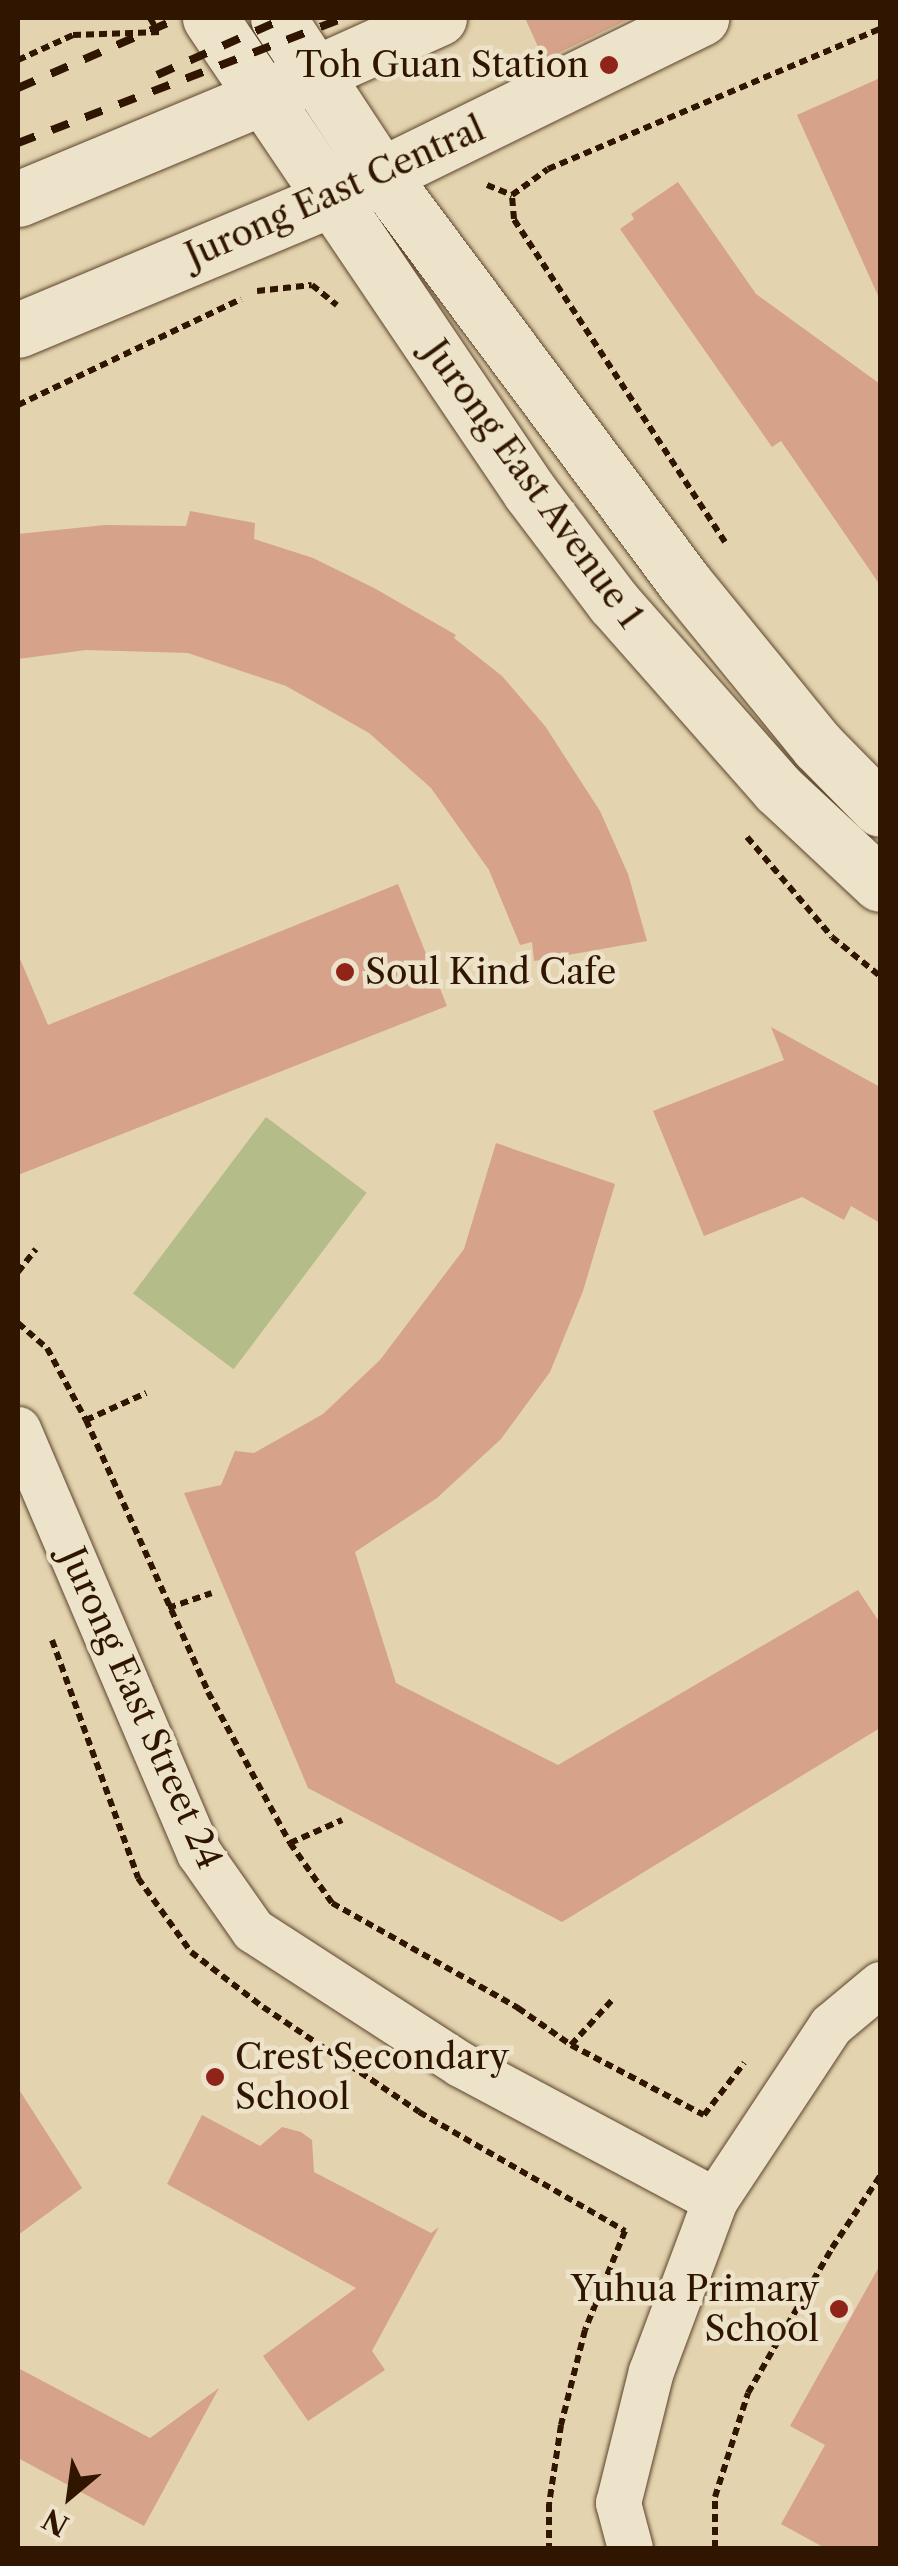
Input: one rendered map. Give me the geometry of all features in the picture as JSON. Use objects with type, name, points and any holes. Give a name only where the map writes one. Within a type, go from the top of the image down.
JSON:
[{"type":"street","points":[[210,18],[287,86]]},
{"type":"street","points":[[278,18],[287,86]]},
{"type":"street","points":[[18,199],[440,18]]},
{"type":"street","name":"Jurong East Central","points":[[18,330],[357,186],[701,18]]},
{"type":"street","name":"Jurong East Avenue 1","points":[[287,86],[357,186],[818,746],[880,809]]},
{"type":"street","name":"Jurong East Avenue 1","points":[[357,186],[530,492],[614,603],[778,789],[880,884]]},
{"type":"street","name":"Jurong East Street 24","points":[[18,1429],[198,1853],[252,1930],[460,2064],[716,2200]]},
{"type":"street","points":[[630,2548],[618,2504],[651,2371],[716,2200],[831,2025],[880,1984]]},
{"type":"path","points":[[18,60],[72,36],[158,31],[150,18]]},
{"type":"path","points":[[512,195],[548,169],[880,30]]},
{"type":"path","points":[[487,185],[512,195]]},
{"type":"path","points":[[512,195],[514,219],[733,553]]},
{"type":"path","points":[[18,405],[260,290],[312,285]]},
{"type":"path","points":[[18,1272],[36,1249]]},
{"type":"path","points":[[18,1322],[47,1348],[86,1420],[168,1608],[290,1844],[332,1903],[518,2008],[570,2045],[704,2116]]},
{"type":"path","points":[[86,1420],[146,1393]]},
{"type":"path","points":[[168,1608],[212,1593]]},
{"type":"path","points":[[290,1844],[342,1820]]},
{"type":"path","points":[[570,2045],[613,1999]]},
{"type":"path","points":[[716,2548],[715,2498],[748,2393],[832,2248],[880,2176]]},
{"type":"path","points":[[549,2548],[549,2504],[561,2425],[585,2330],[625,2231]]},
{"type":"green space","points":[[266,1117],[367,1193],[234,1369],[133,1293]]},
{"type":"building","points":[[525,18],[631,18],[544,60]]},
{"type":"building","points":[[880,78],[880,300],[797,115]]},
{"type":"building","points":[[678,182],[756,294],[880,384],[880,585],[781,441],[772,447],[620,229],[634,219],[631,214]]},
{"type":"building","points":[[190,511],[255,523],[254,539],[313,558],[374,588],[456,635],[454,638],[502,676],[545,726],[600,811],[628,874],[647,941],[534,961],[532,942],[520,945],[489,870],[431,788],[369,733],[286,686],[188,653],[86,650],[18,659],[18,534],[105,525],[186,526]]},
{"type":"building","points":[[398,884],[447,1006],[18,1175],[18,954],[48,1025]]},
{"type":"building","points":[[771,1027],[880,1087],[880,1223],[851,1206],[844,1220],[802,1197],[704,1236],[653,1111],[784,1060]]},
{"type":"building","points":[[496,1143],[615,1184],[583,1291],[550,1372],[501,1439],[437,1498],[355,1552],[396,1683],[558,1765],[858,1590],[880,1623],[880,1728],[562,1922],[308,1788],[184,1493],[221,1485],[235,1451],[254,1453],[323,1414],[380,1360],[464,1249]]},
{"type":"building","points":[[18,2088],[82,2188],[18,2235]]},
{"type":"building","points":[[202,2115],[260,2146],[282,2127],[301,2132],[312,2140],[314,2172],[431,2233],[439,2227],[372,2351],[385,2370],[308,2421],[263,2356],[356,2288],[167,2184]]},
{"type":"building","points":[[880,2265],[880,2548],[825,2548],[781,2524],[825,2445],[790,2426]]},
{"type":"building","points":[[18,2368],[150,2438],[219,2388],[144,2526],[18,2458]]},
{"type":"railway","points":[[18,88],[179,18]]},
{"type":"railway","points":[[157,75],[285,18]]},
{"type":"railway","points":[[18,143],[343,18]]},
{"type":"place","name":"Toh Guan Station","points":[[609,65]]},
{"type":"place","name":"Soul Kind Cafe","points":[[345,972]]},
{"type":"place","name":"Crest Secondary School","points":[[215,2077]]},
{"type":"place","name":"Yuhua Primary School","points":[[839,2309]]}]
